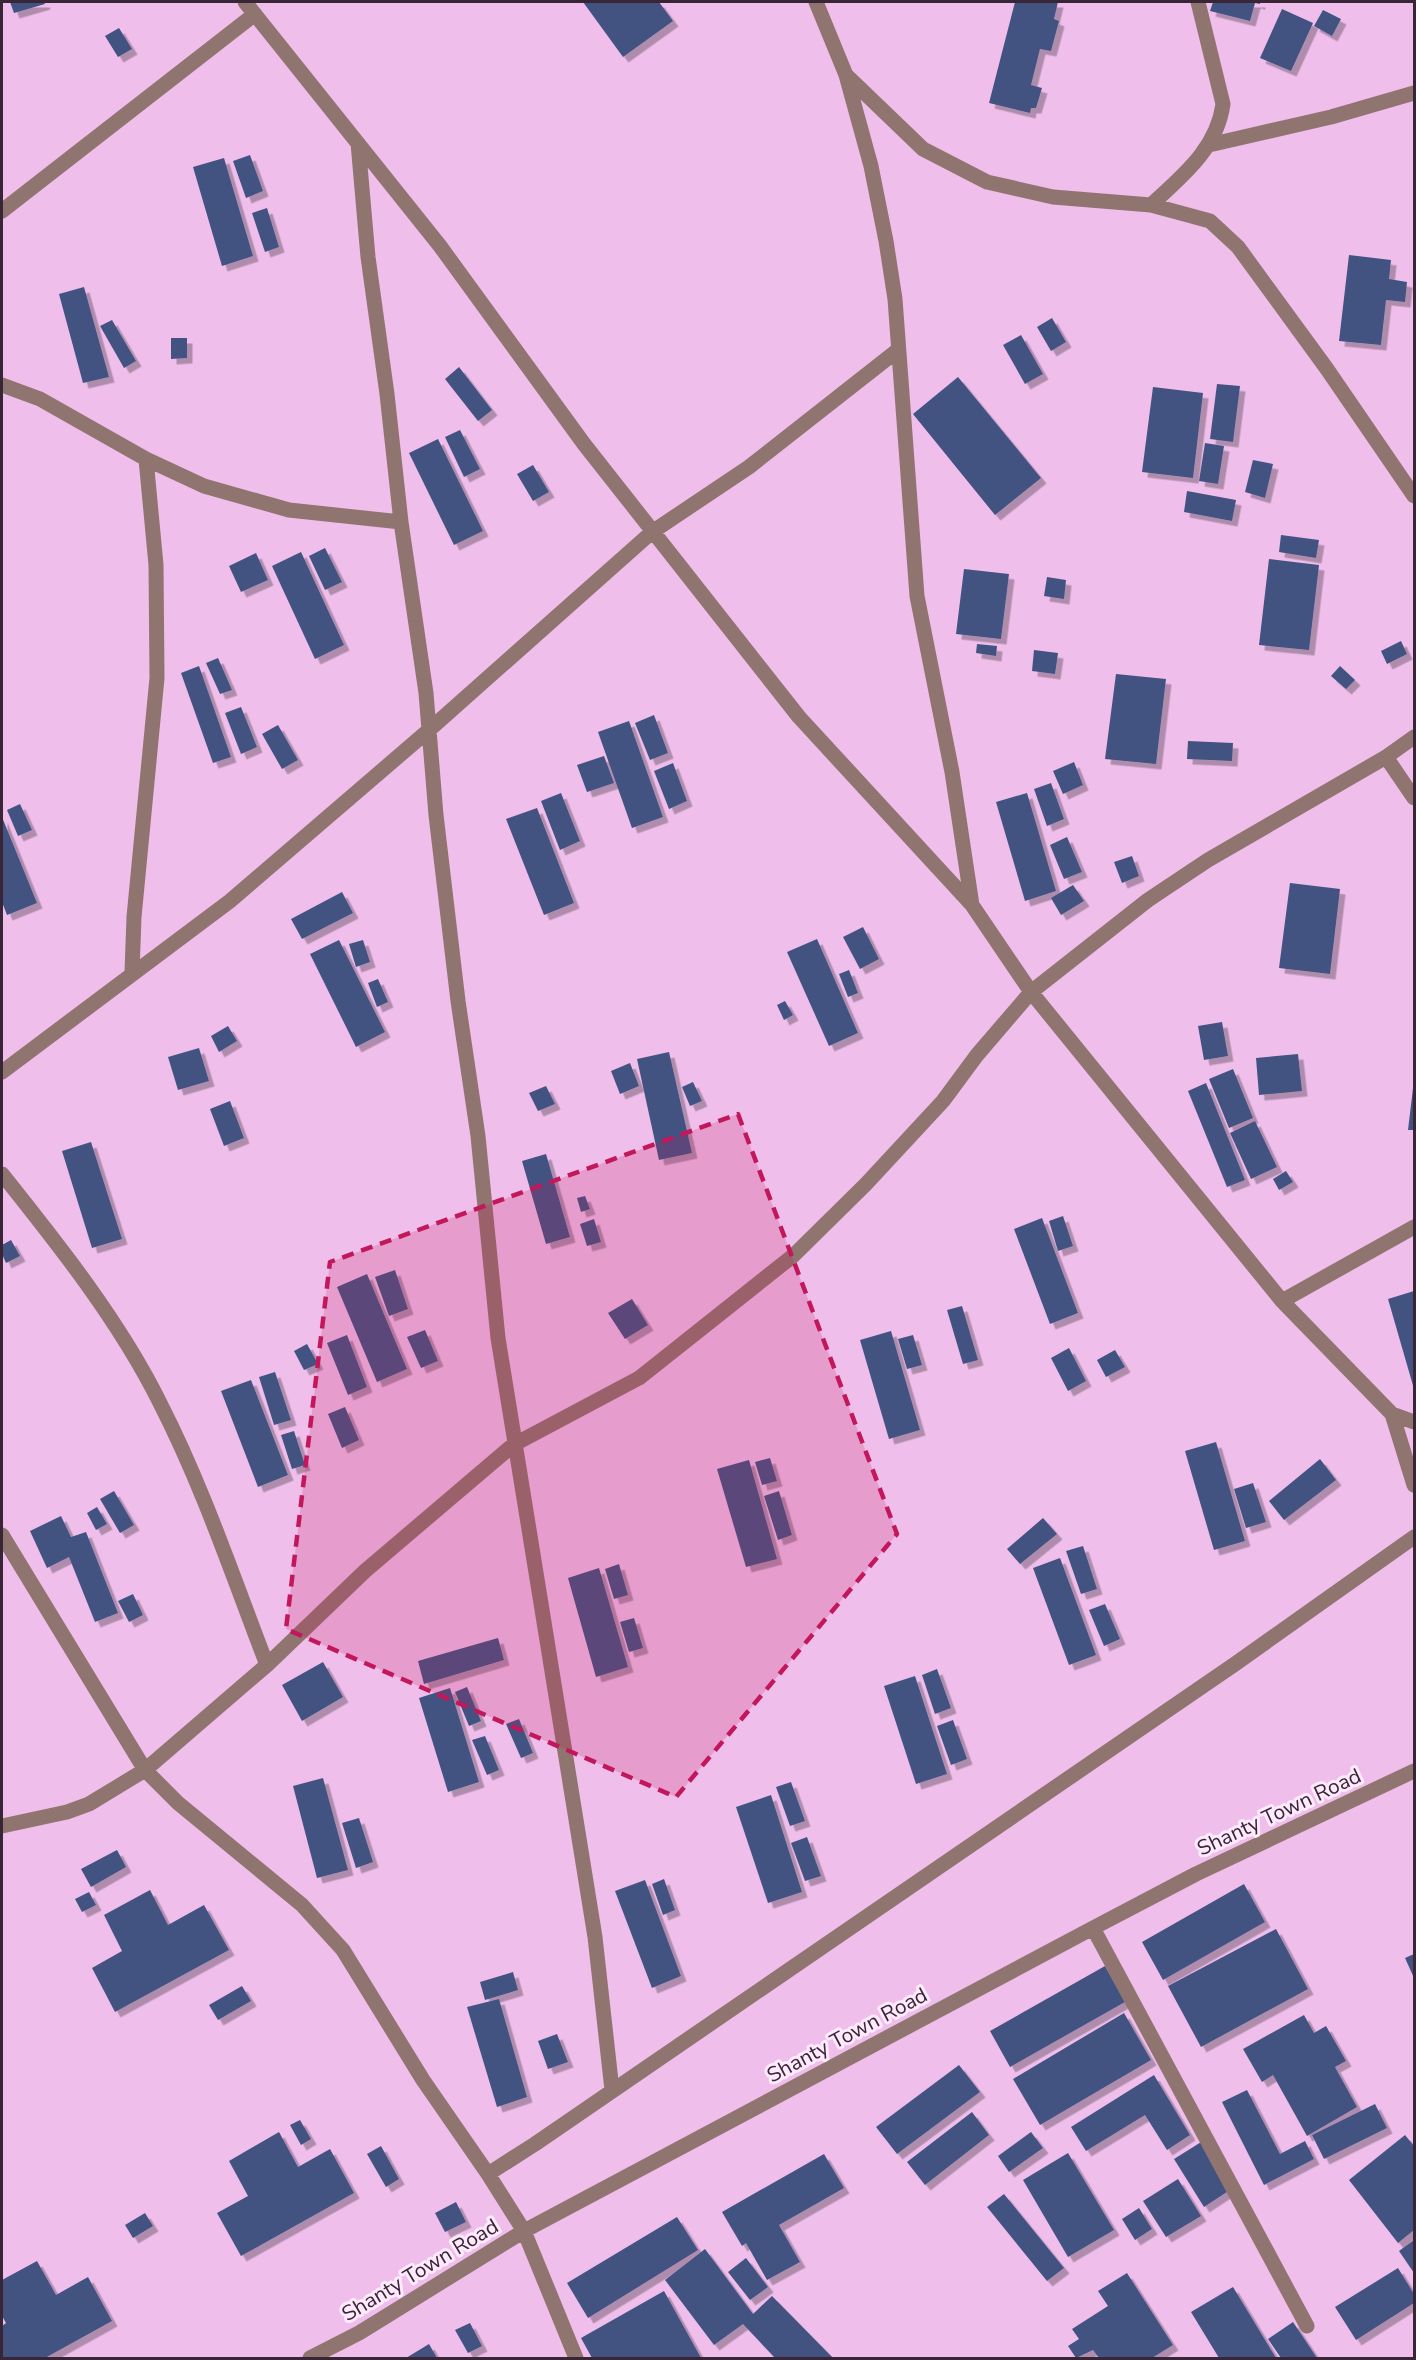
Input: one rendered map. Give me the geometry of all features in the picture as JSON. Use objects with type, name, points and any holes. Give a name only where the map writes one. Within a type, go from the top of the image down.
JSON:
[{"type":"street","points":[[816,2],[846,75],[872,166],[886,240],[895,298],[916,596],[952,771],[972,905]]},
{"type":"street","points":[[1151,205],[1194,166],[1209,145],[1221,119],[1223,104],[1198,2]]},
{"type":"street","points":[[2,211],[250,8],[440,246],[652,532],[799,717],[972,905],[1031,992],[1282,1301],[1392,1414],[1414,1422]]},
{"type":"street","points":[[846,75],[923,149],[987,182],[1053,197],[1151,205],[1210,221],[1238,248],[1327,369],[1414,496]]},
{"type":"street","points":[[1209,145],[1331,117],[1414,93]]},
{"type":"street","points":[[358,143],[368,257],[429,730],[438,837],[478,1136],[498,1338],[513,1445],[531,1531],[595,1937],[612,2090]]},
{"type":"street","points":[[2,1072],[132,972],[230,901],[429,730],[520,646],[652,532],[749,467],[898,350]]},
{"type":"street","points":[[2,385],[40,399],[146,459],[204,486],[289,510],[401,522]]},
{"type":"street","points":[[132,972],[134,917],[157,678],[156,565],[146,459]]},
{"type":"street","points":[[2,1826],[67,1812],[89,1804],[145,1770],[267,1665],[365,1571],[513,1445],[639,1378],[794,1255],[866,1184],[943,1101],[977,1055],[1031,992],[1148,900],[1208,860],[1386,757],[1414,737]]},
{"type":"street","points":[[1386,757],[1414,798]]},
{"type":"street","points":[[2,1174],[115,1324],[160,1402],[215,1523],[237,1590],[267,1665]]},
{"type":"street","points":[[1282,1301],[1414,1227]]},
{"type":"street","points":[[1392,1414],[1414,1485]]},
{"type":"street","points":[[2,1535],[145,1770],[196,1818],[303,1905],[343,1950],[423,2080],[524,2231],[576,2358]]},
{"type":"street","points":[[488,2174],[536,2144],[1215,1677],[1414,1537]]},
{"type":"street","name":"Shanty Town Road","points":[[310,2358],[359,2334],[524,2231],[1093,1928],[1196,1874],[1414,1771]]},
{"type":"street","points":[[1093,1928],[1307,2326]]},
{"type":"highlighted area","points":[[738,1114],[897,1534],[676,1797],[286,1629],[330,1262]]},
{"type":"building","points":[[10,2],[44,2],[45,4],[14,13]]},
{"type":"building","points":[[583,2],[659,2],[673,21],[623,57]]},
{"type":"building","points":[[1015,2],[1058,2],[1054,19],[1059,21],[1051,51],[1040,49],[1031,85],[1042,88],[1036,108],[1031,108],[1030,113],[989,103]]},
{"type":"building","points":[[1213,2],[1260,2],[1260,4],[1255,3],[1250,21],[1210,11]]},
{"type":"building","points":[[1282,9],[1313,23],[1291,71],[1260,58]]},
{"type":"building","points":[[1323,10],[1341,19],[1332,36],[1314,26]]},
{"type":"building","points":[[119,28],[132,49],[118,57],[105,36]]},
{"type":"building","points":[[250,155],[263,191],[246,198],[233,161]]},
{"type":"building","points":[[224,158],[253,256],[222,266],[193,167]]},
{"type":"building","points":[[267,208],[279,247],[265,252],[252,213]]},
{"type":"building","points":[[1349,255],[1391,260],[1389,279],[1407,282],[1405,302],[1386,300],[1381,345],[1339,341]]},
{"type":"building","points":[[84,287],[109,377],[83,383],[59,294]]},
{"type":"building","points":[[1052,318],[1066,342],[1051,351],[1037,327]]},
{"type":"building","points":[[112,320],[136,361],[124,368],[100,326]]},
{"type":"building","points":[[1021,335],[1043,374],[1025,384],[1003,345]]},
{"type":"building","points":[[171,338],[187,338],[187,358],[171,359]]},
{"type":"building","points":[[459,367],[492,410],[478,421],[445,379]]},
{"type":"building","points":[[958,377],[1041,478],[995,515],[913,414]]},
{"type":"building","points":[[1217,384],[1240,386],[1233,442],[1210,439]]},
{"type":"building","points":[[1153,387],[1203,393],[1193,478],[1142,472]]},
{"type":"building","points":[[460,430],[480,469],[464,477],[445,437]]},
{"type":"building","points":[[438,439],[483,531],[454,545],[409,453]]},
{"type":"building","points":[[1205,443],[1224,446],[1218,484],[1199,481]]},
{"type":"building","points":[[1253,460],[1273,464],[1265,498],[1245,492]]},
{"type":"building","points":[[533,465],[549,492],[533,501],[517,474]]},
{"type":"building","points":[[1187,491],[1236,500],[1232,521],[1184,512]]},
{"type":"building","points":[[1281,535],[1319,540],[1316,558],[1279,552]]},
{"type":"building","points":[[325,548],[342,582],[325,590],[309,556]]},
{"type":"building","points":[[301,552],[344,645],[315,659],[272,566]]},
{"type":"building","points":[[256,553],[268,580],[241,592],[229,566]]},
{"type":"building","points":[[1269,559],[1319,565],[1309,650],[1259,645]]},
{"type":"building","points":[[964,569],[1009,574],[1001,639],[956,634]]},
{"type":"building","points":[[1047,577],[1066,580],[1064,599],[1044,596]]},
{"type":"building","points":[[1401,641],[1407,654],[1387,664],[1381,651]]},
{"type":"building","points":[[977,644],[997,646],[996,656],[976,653]]},
{"type":"building","points":[[1034,650],[1058,653],[1055,674],[1032,671]]},
{"type":"building","points":[[218,658],[232,690],[220,694],[206,663]]},
{"type":"building","points":[[199,666],[231,757],[213,763],[181,673]]},
{"type":"building","points":[[1340,666],[1355,680],[1346,689],[1331,676]]},
{"type":"building","points":[[1116,674],[1166,679],[1156,764],[1105,759]]},
{"type":"building","points":[[241,707],[257,747],[241,754],[225,713]]},
{"type":"building","points":[[654,715],[668,753],[650,760],[635,723]]},
{"type":"building","points":[[629,721],[663,817],[632,828],[598,732]]},
{"type":"building","points":[[278,725],[298,760],[282,769],[262,734]]},
{"type":"building","points":[[1188,741],[1233,743],[1232,761],[1187,759]]},
{"type":"building","points":[[604,756],[614,783],[587,792],[577,765]]},
{"type":"building","points":[[1074,762],[1083,785],[1063,794],[1053,771]]},
{"type":"building","points":[[673,763],[687,801],[669,809],[654,771]]},
{"type":"building","points":[[1051,783],[1064,819],[1047,826],[1034,789]]},
{"type":"building","points":[[561,793],[580,841],[560,850],[541,801]]},
{"type":"building","points":[[1027,793],[1056,891],[1025,901],[996,802]]},
{"type":"building","points":[[20,804],[32,830],[18,836],[7,810]]},
{"type":"building","points":[[537,808],[574,903],[544,915],[506,819]]},
{"type":"building","points":[[2,817],[37,903],[7,915],[2,902]]},
{"type":"building","points":[[1067,837],[1082,872],[1064,879],[1050,845]]},
{"type":"building","points":[[1132,856],[1139,876],[1122,883],[1114,862]]},
{"type":"building","points":[[1290,883],[1340,889],[1330,974],[1279,968]]},
{"type":"building","points":[[1073,885],[1084,901],[1061,915],[1051,898]]},
{"type":"building","points":[[342,892],[353,913],[302,939],[291,919]]},
{"type":"building","points":[[863,927],[879,959],[860,969],[843,937]]},
{"type":"building","points":[[817,939],[858,1033],[829,1046],[787,952]]},
{"type":"building","points":[[339,940],[385,1032],[356,1047],[310,954]]},
{"type":"building","points":[[363,940],[370,962],[356,967],[349,944]]},
{"type":"building","points":[[849,970],[858,993],[848,997],[839,974]]},
{"type":"building","points":[[378,979],[388,1002],[377,1007],[368,983]]},
{"type":"building","points":[[785,1001],[793,1015],[784,1020],[777,1005]]},
{"type":"building","points":[[1222,1022],[1228,1056],[1204,1060],[1198,1026]]},
{"type":"building","points":[[228,1026],[237,1041],[219,1052],[211,1036]]},
{"type":"building","points":[[199,1048],[209,1081],[178,1090],[168,1057]]},
{"type":"building","points":[[669,1052],[692,1153],[659,1160],[637,1059]]},
{"type":"building","points":[[1298,1054],[1302,1091],[1259,1095],[1256,1058]]},
{"type":"building","points":[[630,1063],[639,1086],[620,1094],[611,1071]]},
{"type":"building","points":[[1233,1069],[1253,1118],[1229,1128],[1209,1079]]},
{"type":"building","points":[[693,1082],[702,1101],[690,1106],[682,1087]]},
{"type":"building","points":[[1206,1083],[1245,1180],[1227,1187],[1188,1091]]},
{"type":"building","points":[[546,1086],[555,1104],[538,1111],[529,1093]]},
{"type":"building","points":[[1413,1088],[1414,1130],[1408,1130]]},
{"type":"building","points":[[230,1101],[244,1138],[224,1146],[210,1109]]},
{"type":"building","points":[[1255,1121],[1277,1167],[1251,1179],[1230,1133]]},
{"type":"building","points":[[91,1142],[122,1239],[92,1248],[62,1151]]},
{"type":"building","points":[[546,1154],[570,1237],[546,1244],[522,1161]]},
{"type":"building","points":[[1286,1171],[1293,1182],[1279,1190],[1273,1179]]},
{"type":"building","points":[[585,1196],[590,1209],[581,1212],[577,1198]]},
{"type":"building","points":[[1063,1216],[1073,1246],[1058,1251],[1049,1221]]},
{"type":"building","points":[[1042,1218],[1078,1313],[1050,1324],[1014,1229]]},
{"type":"building","points":[[594,1219],[601,1242],[587,1246],[580,1224]]},
{"type":"building","points":[[11,1240],[20,1256],[6,1263],[2,1254],[2,1245]]},
{"type":"building","points":[[395,1270],[408,1309],[389,1316],[375,1277]]},
{"type":"building","points":[[367,1274],[407,1369],[377,1382],[337,1287]]},
{"type":"building","points":[[1414,1291],[1414,1389],[1388,1299]]},
{"type":"building","points":[[632,1299],[648,1325],[625,1339],[608,1313]]},
{"type":"building","points":[[962,1306],[978,1360],[963,1364],[947,1310]]},
{"type":"building","points":[[425,1330],[438,1361],[421,1368],[407,1337]]},
{"type":"building","points":[[891,1331],[920,1430],[889,1439],[860,1340]]},
{"type":"building","points":[[347,1335],[367,1387],[348,1395],[327,1343]]},
{"type":"building","points":[[913,1335],[922,1365],[907,1369],[898,1339]]},
{"type":"building","points":[[307,1344],[318,1364],[304,1370],[294,1351]]},
{"type":"building","points":[[1069,1348],[1086,1381],[1068,1391],[1051,1358]]},
{"type":"building","points":[[1115,1350],[1125,1367],[1106,1377],[1097,1360]]},
{"type":"building","points":[[275,1372],[291,1420],[274,1425],[259,1377]]},
{"type":"building","points":[[251,1380],[288,1475],[258,1487],[221,1391]]},
{"type":"building","points":[[345,1407],[359,1440],[342,1448],[328,1414]]},
{"type":"building","points":[[294,1431],[305,1465],[292,1469],[281,1435]]},
{"type":"building","points":[[1216,1442],[1245,1541],[1214,1550],[1185,1451]]},
{"type":"building","points":[[770,1458],[777,1481],[762,1485],[755,1462]]},
{"type":"building","points":[[1320,1459],[1336,1480],[1284,1520],[1269,1501]]},
{"type":"building","points":[[749,1460],[777,1559],[746,1567],[717,1469]]},
{"type":"building","points":[[1253,1483],[1266,1522],[1246,1528],[1234,1489]]},
{"type":"building","points":[[114,1491],[134,1525],[120,1533],[100,1499]]},
{"type":"building","points":[[779,1491],[792,1535],[778,1540],[764,1496]]},
{"type":"building","points":[[97,1507],[107,1524],[96,1530],[87,1513]]},
{"type":"building","points":[[61,1516],[71,1537],[86,1532],[118,1613],[95,1622],[69,1557],[47,1568],[30,1531]]},
{"type":"building","points":[[1043,1518],[1057,1534],[1020,1564],[1007,1549]]},
{"type":"building","points":[[1083,1546],[1097,1589],[1081,1594],[1066,1551]]},
{"type":"building","points":[[1060,1558],[1096,1655],[1069,1665],[1033,1568]]},
{"type":"building","points":[[619,1564],[628,1595],[614,1599],[605,1569]]},
{"type":"building","points":[[599,1568],[628,1667],[596,1677],[568,1578]]},
{"type":"building","points":[[133,1594],[143,1615],[129,1622],[118,1601]]},
{"type":"building","points":[[1105,1604],[1120,1639],[1104,1646],[1089,1610]]},
{"type":"building","points":[[634,1618],[643,1648],[629,1652],[620,1622]]},
{"type":"building","points":[[498,1638],[504,1660],[424,1684],[418,1661]]},
{"type":"building","points":[[323,1662],[343,1697],[302,1721],[282,1685]]},
{"type":"building","points":[[937,1669],[951,1708],[935,1714],[922,1675]]},
{"type":"building","points":[[915,1676],[947,1774],[916,1784],[884,1686]]},
{"type":"building","points":[[467,1687],[481,1721],[469,1726],[455,1692]]},
{"type":"building","points":[[450,1688],[479,1782],[448,1792],[419,1698]]},
{"type":"building","points":[[519,1719],[533,1753],[521,1758],[506,1724]]},
{"type":"building","points":[[953,1720],[967,1759],[951,1765],[937,1726]]},
{"type":"building","points":[[485,1736],[499,1770],[487,1775],[472,1740]]},
{"type":"building","points":[[323,1778],[348,1870],[317,1878],[293,1786]]},
{"type":"building","points":[[791,1782],[805,1821],[790,1826],[776,1787]]},
{"type":"building","points":[[771,1795],[802,1892],[768,1903],[736,1807]]},
{"type":"building","points":[[359,1818],[373,1862],[356,1868],[342,1823]]},
{"type":"building","points":[[807,1837],[821,1876],[805,1881],[791,1843]]},
{"type":"building","points":[[117,1850],[126,1867],[91,1887],[81,1869]]},
{"type":"building","points":[[664,1879],[675,1910],[663,1915],[652,1884]]},
{"type":"building","points":[[645,1880],[681,1976],[652,1988],[615,1891]]},
{"type":"building","points":[[1244,1884],[1265,1922],[1163,1980],[1142,1942]]},
{"type":"building","points":[[150,1890],[168,1925],[204,1905],[229,1950],[115,2012],[92,1968],[122,1951],[104,1915]]},
{"type":"building","points":[[89,1892],[96,1905],[82,1912],[75,1899]]},
{"type":"building","points":[[1276,1929],[1308,1989],[1201,2047],[1168,1986]]},
{"type":"building","points":[[1414,1954],[1414,1978],[1405,1958]]},
{"type":"building","points":[[1105,1966],[1125,2002],[1010,2067],[990,2031]]},
{"type":"building","points":[[513,1972],[518,1990],[485,2000],[480,1982]]},
{"type":"building","points":[[242,1986],[251,2001],[218,2020],[209,2005]]},
{"type":"building","points":[[499,1999],[527,2097],[497,2107],[467,2007]]},
{"type":"building","points":[[1124,2013],[1151,2060],[1040,2125],[1013,2079]]},
{"type":"building","points":[[1304,2015],[1314,2033],[1326,2026],[1346,2061],[1335,2067],[1357,2107],[1307,2136],[1273,2075],[1262,2082],[1243,2049]]},
{"type":"building","points":[[557,2034],[568,2062],[548,2069],[538,2041]]},
{"type":"building","points":[[959,2065],[980,2092],[897,2154],[876,2127]]},
{"type":"building","points":[[1154,2075],[1190,2135],[1167,2150],[1145,2115],[1086,2151],[1071,2127]]},
{"type":"building","points":[[1247,2090],[1280,2154],[1305,2141],[1314,2159],[1264,2185],[1222,2102]]},
{"type":"building","points":[[1375,2104],[1387,2128],[1324,2159],[1312,2135]]},
{"type":"building","points":[[972,2112],[989,2135],[925,2185],[907,2162]]},
{"type":"building","points":[[300,2120],[311,2139],[301,2145],[290,2125]]},
{"type":"building","points":[[279,2132],[298,2167],[330,2149],[354,2193],[241,2256],[217,2213],[248,2196],[229,2161]]},
{"type":"building","points":[[1031,2132],[1043,2148],[1009,2172],[998,2156]]},
{"type":"building","points":[[1405,2135],[1414,2146],[1414,2230],[1398,2243],[1349,2180]]},
{"type":"building","points":[[1206,2139],[1236,2186],[1204,2207],[1174,2159]]},
{"type":"building","points":[[381,2146],[399,2179],[386,2187],[367,2154]]},
{"type":"building","points":[[1068,2153],[1114,2230],[1068,2257],[1023,2180]]},
{"type":"building","points":[[824,2154],[844,2188],[779,2225],[800,2262],[767,2280],[746,2243],[742,2246],[722,2212]]},
{"type":"building","points":[[1178,2179],[1201,2216],[1166,2237],[1143,2201]]},
{"type":"building","points":[[1004,2194],[1064,2268],[1047,2281],[987,2207]]},
{"type":"building","points":[[456,2202],[466,2222],[445,2232],[435,2213]]},
{"type":"building","points":[[1139,2208],[1152,2229],[1135,2240],[1122,2219]]},
{"type":"building","points":[[145,2213],[153,2226],[133,2238],[125,2225]]},
{"type":"building","points":[[677,2217],[698,2250],[588,2318],[567,2283]]},
{"type":"building","points":[[1414,2240],[1414,2273],[1399,2251]]},
{"type":"building","points":[[705,2249],[753,2314],[772,2296],[833,2358],[775,2358],[743,2324],[714,2345],[665,2280]]},
{"type":"building","points":[[746,2258],[768,2287],[750,2300],[728,2272]]},
{"type":"building","points":[[37,2261],[56,2295],[88,2277],[112,2321],[45,2358],[2,2358],[2,2326],[6,2323],[2,2316],[2,2280]]},
{"type":"building","points":[[1398,2268],[1414,2294],[1414,2303],[1356,2340],[1335,2307]]},
{"type":"building","points":[[1127,2273],[1173,2345],[1152,2358],[1099,2358],[1093,2350],[1076,2358],[1068,2346],[1079,2339],[1072,2329],[1108,2306],[1098,2291]]},
{"type":"building","points":[[1233,2287],[1276,2358],[1219,2358],[1191,2312]]},
{"type":"building","points":[[664,2291],[701,2358],[592,2358],[581,2338]]},
{"type":"building","points":[[1293,2322],[1317,2358],[1281,2358],[1268,2339]]},
{"type":"building","points":[[470,2323],[482,2346],[468,2353],[455,2330]]},
{"type":"building","points":[[429,2344],[437,2358],[406,2358]]}]
